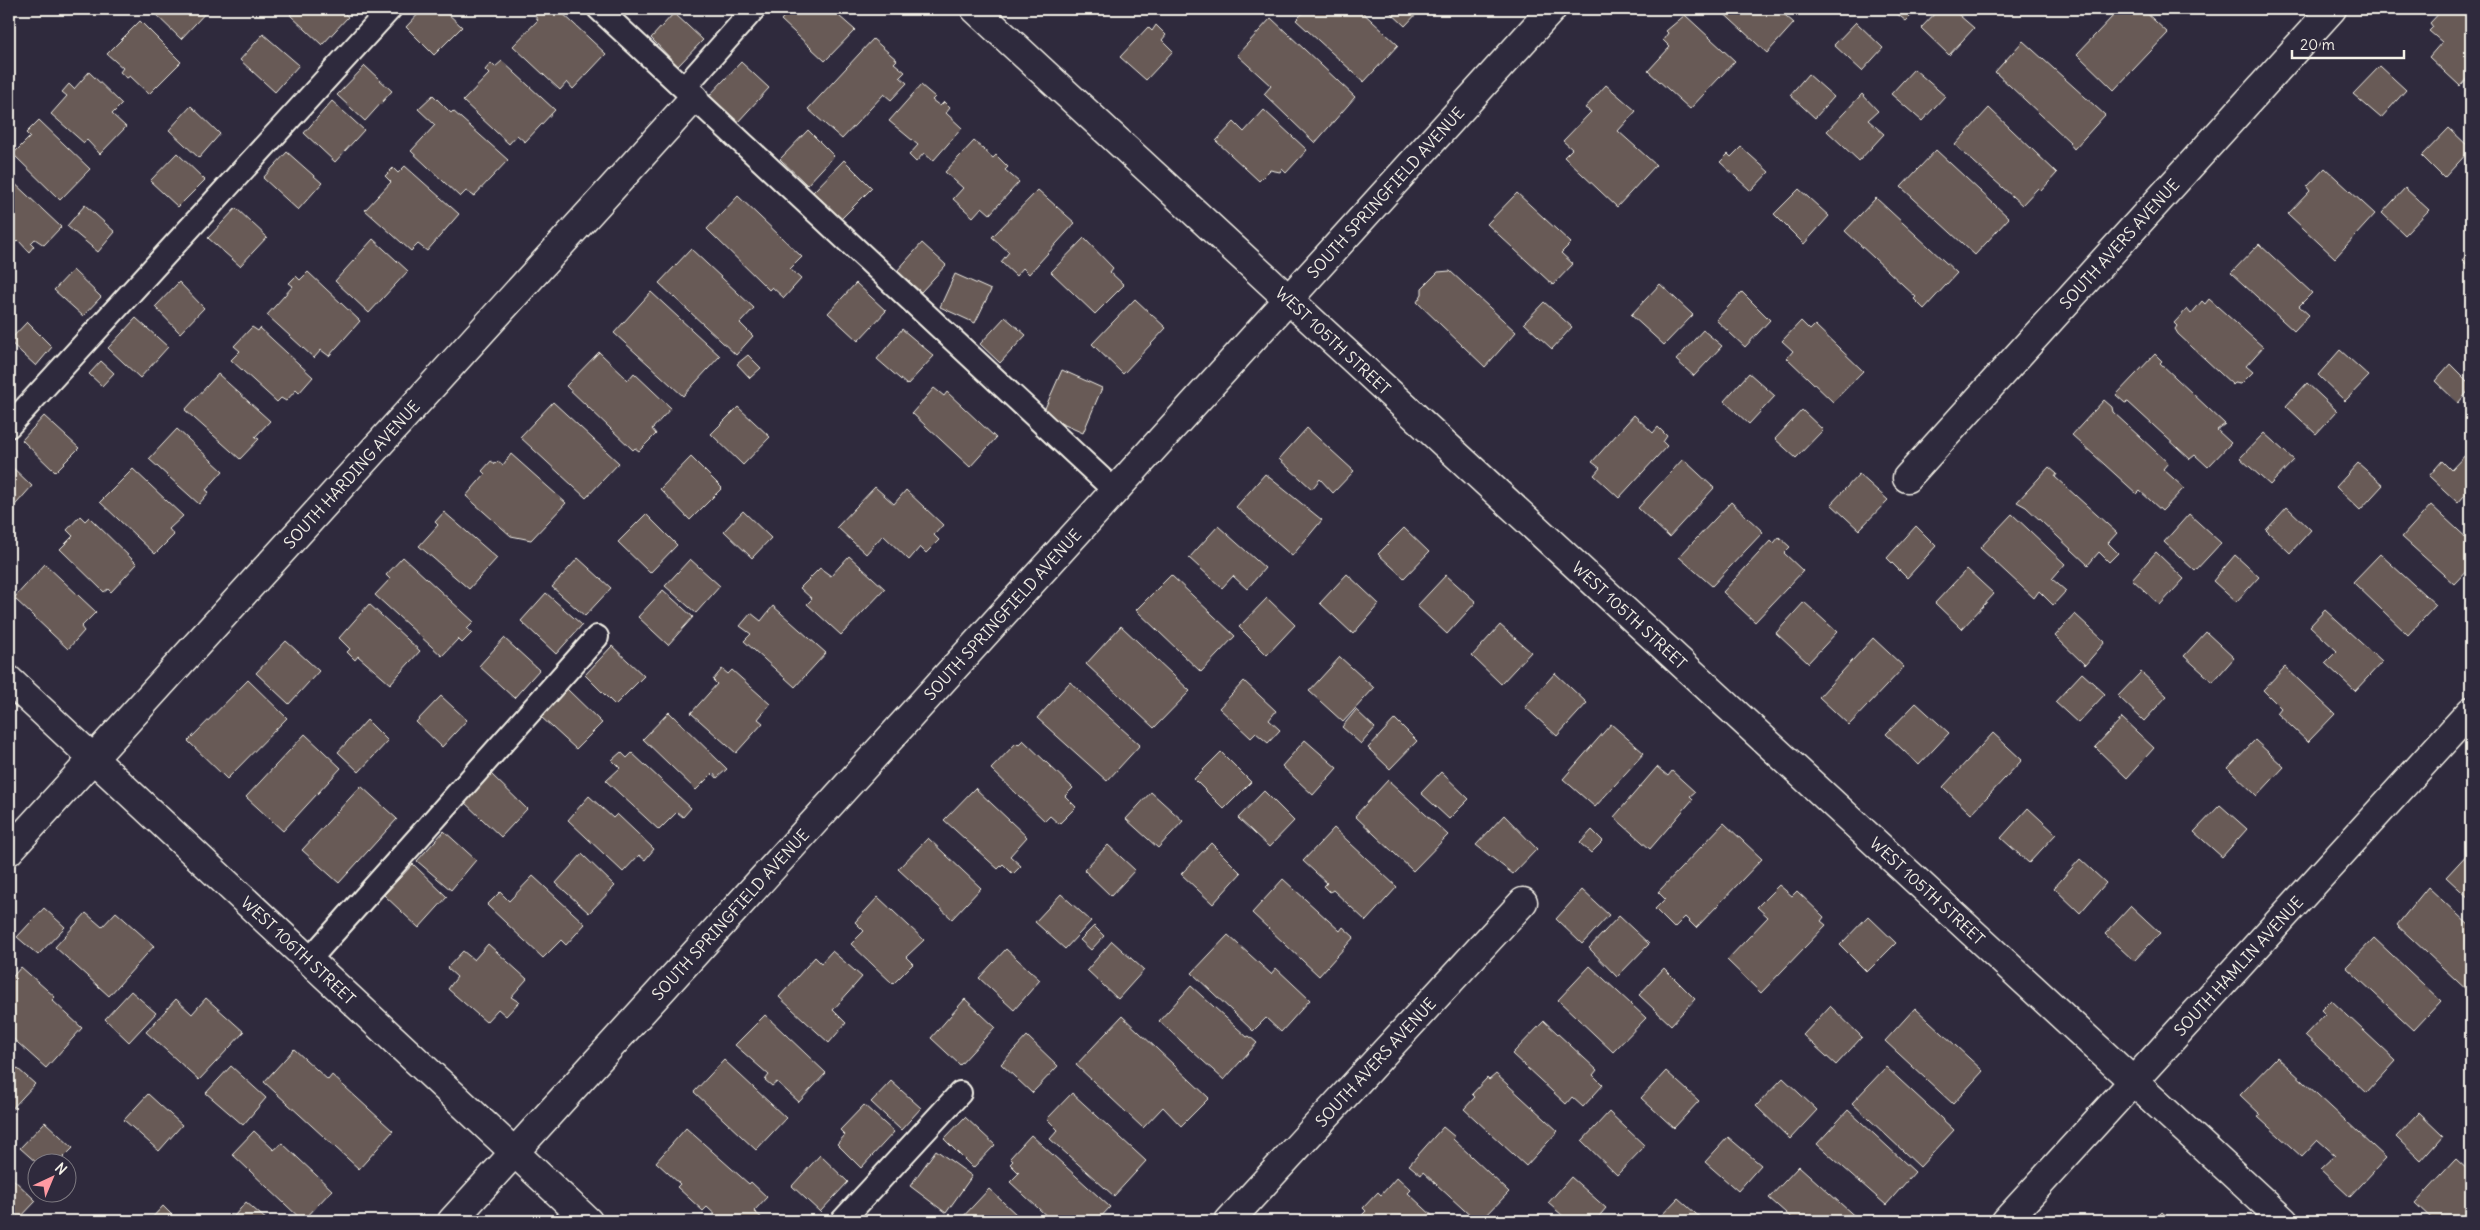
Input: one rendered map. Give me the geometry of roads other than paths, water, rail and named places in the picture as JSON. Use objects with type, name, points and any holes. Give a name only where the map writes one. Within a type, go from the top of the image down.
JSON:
[{"type":"street","name":"WEST 105TH STREET","points":[[975,9],[2284,1221]]},
{"type":"street","name":"SOUTH SPRINGFIELD AVENUE","points":[[452,1221],[1552,9]]},
{"type":"street","name":"SOUTH AVERS AVENUE","points":[[1906,478],[2332,9]]},
{"type":"street","name":"SOUTH HARDING AVENUE","points":[[9,851],[689,93]]},
{"type":"street","name":"WEST 106TH STREET","points":[[9,680],[588,1221]]},
{"type":"street","name":"SOUTH HAMLIN AVENUE","points":[[2006,1221],[2471,712]]},
{"type":"street","name":"SOUTH AVERS AVENUE","points":[[1229,1221],[1523,902]]},
{"type":"lane","points":[[9,426],[390,9]]},
{"type":"lane","points":[[599,9],[1115,491]]},
{"type":"lane","points":[[689,93],[754,9]]},
{"type":"lane","points":[[308,960],[597,637]]},
{"type":"lane","points":[[842,1221],[960,1094]]}]
